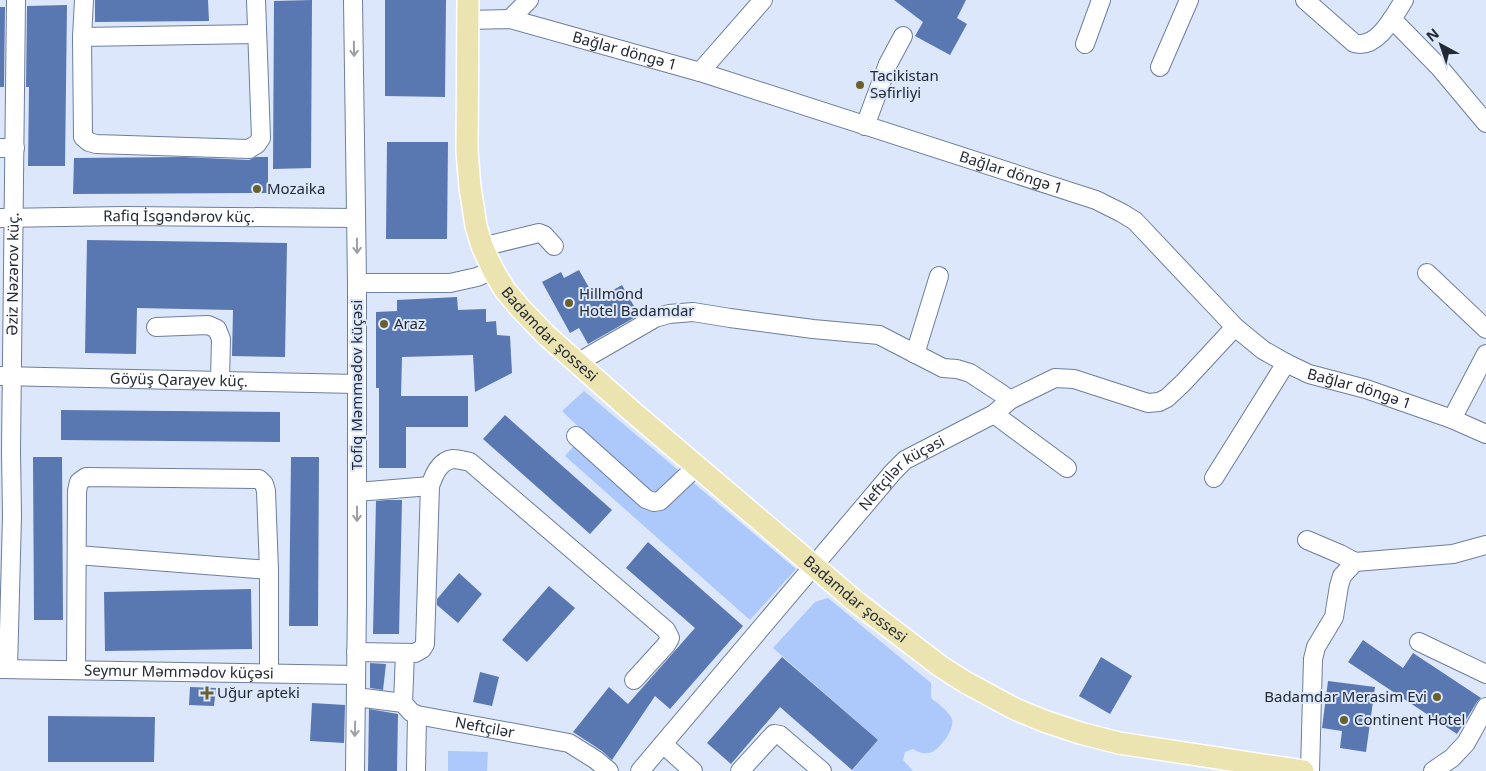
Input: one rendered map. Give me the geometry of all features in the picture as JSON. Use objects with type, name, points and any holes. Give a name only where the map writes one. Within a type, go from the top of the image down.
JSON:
[{"type":"main road","name":"Badamdar şossesi","points":[[474,10],[479,188],[493,270]]},
{"type":"main road","name":"Badamdar şossesi","points":[[474,10],[467,151],[476,226],[482,246],[505,290],[546,335],[855,601],[940,666],[965,682],[1015,709],[1080,733],[1119,743],[1304,771]]},
{"type":"street","name":"Əziz Nəzərov küç.","points":[[4,669],[6,516],[11,451],[6,376],[8,95],[16,0]]},
{"type":"street","points":[[84,0],[82,37],[83,137],[89,142],[96,144],[250,149],[261,138],[256,0]]},
{"type":"street","name":"Tofiq Məmmədov küçəsi","points":[[353,0],[357,283],[355,771]]},
{"type":"street","points":[[510,18],[529,0]]},
{"type":"street","points":[[700,72],[763,0]]},
{"type":"street","points":[[1085,44],[1101,0]]},
{"type":"street","points":[[1160,67],[1189,0]]},
{"type":"street","points":[[1305,0],[1354,43],[1360,45],[1375,40],[1404,0]]},
{"type":"street","name":"Bağlar döngə 1","points":[[474,10],[510,18],[700,72],[1096,200],[1135,221],[1235,327],[1263,350],[1309,374],[1366,389],[1452,419],[1486,434]]},
{"type":"street","points":[[1392,19],[1440,68],[1486,123]]},
{"type":"street","points":[[82,37],[257,34]]},
{"type":"street","points":[[865,126],[888,64],[902,36]]},
{"type":"street","name":"Rafiq İsgəndərov küç.","points":[[7,218],[125,216],[356,218]]},
{"type":"street","points":[[490,245],[539,233],[544,235],[554,246]]},
{"type":"street","points":[[357,283],[450,283],[477,277],[493,270]]},
{"type":"street","points":[[1427,273],[1486,329]]},
{"type":"street","points":[[915,354],[939,276]]},
{"type":"street","points":[[578,363],[655,318],[669,314],[693,312],[813,330],[879,335],[943,368],[957,369],[970,373],[1010,400]]},
{"type":"street","points":[[156,327],[208,325],[217,329],[221,339],[220,380]]},
{"type":"street","name":"Neftçilər küçəsi","points":[[640,771],[905,460],[994,414],[1010,400],[1055,378],[1074,379],[1148,404],[1159,402],[1167,398],[1184,383],[1235,327]]},
{"type":"street","points":[[1452,419],[1486,354]]},
{"type":"street","points":[[1214,478],[1286,363]]},
{"type":"street","name":"Göyüş Qarayev küç.","points":[[6,376],[356,384]]},
{"type":"street","points":[[994,414],[1066,468]]},
{"type":"street","points":[[576,436],[646,499],[654,502],[660,501],[697,466]]},
{"type":"street","points":[[356,652],[405,654],[422,650],[425,644],[430,486],[434,473],[442,465],[453,459],[470,462],[666,630],[670,638],[666,645],[634,680]]},
{"type":"street","points":[[76,670],[77,491],[79,482],[86,477],[259,479],[264,484],[266,491],[269,570],[269,673]]},
{"type":"street","points":[[357,492],[430,486]]},
{"type":"street","points":[[1307,540],[1354,562],[1453,554],[1486,545]]},
{"type":"street","points":[[77,555],[269,570]]},
{"type":"street","points":[[1310,771],[1313,660],[1316,647],[1334,617],[1338,586],[1342,576],[1354,562]]},
{"type":"street","points":[[1419,642],[1486,674]]},
{"type":"street","points":[[403,703],[405,654]]},
{"type":"street","name":"Seymur Məmmədov küçəsi","points":[[4,669],[356,674]]},
{"type":"street","points":[[356,697],[403,703],[411,712],[417,715],[416,771]]},
{"type":"street","points":[[1433,771],[1452,758],[1466,743],[1486,707]]},
{"type":"street","name":"Neftçilər","points":[[417,715],[570,743],[609,771]]},
{"type":"street","points":[[740,771],[774,734],[780,735],[822,771]]},
{"type":"street","points":[[663,744],[693,771]]},
{"type":"shaded area","points":[[584,391],[796,569],[750,620],[565,456],[585,433],[562,411]]},
{"type":"shaded area","points":[[828,598],[931,683],[931,698],[951,717],[952,726],[950,731],[936,749],[927,753],[913,749],[905,752],[903,760],[913,771],[852,771],[878,740],[773,648],[815,602]]},
{"type":"shaded area","points":[[448,751],[488,752],[487,771],[448,771]]},
{"type":"building","points":[[95,0],[208,0],[209,21],[95,22]]},
{"type":"building","points":[[312,0],[311,168],[273,169],[274,1]]},
{"type":"building","points":[[385,0],[446,0],[445,97],[385,96]]},
{"type":"building","points":[[894,0],[966,0],[957,18],[967,24],[950,55],[915,36],[923,22]]},
{"type":"building","points":[[67,5],[65,166],[28,166],[29,87],[26,87],[27,6]]},
{"type":"building","points":[[0,7],[5,7],[4,87],[0,87]]},
{"type":"building","points":[[387,142],[448,142],[447,239],[386,239]]},
{"type":"building","points":[[183,157],[249,160],[256,157],[268,157],[268,193],[73,194],[74,158]]},
{"type":"building","points":[[87,240],[287,243],[285,357],[232,356],[233,310],[137,308],[136,354],[85,353]]},
{"type":"building","points":[[579,270],[596,300],[622,285],[639,315],[588,344],[579,328],[570,333],[542,282],[561,272],[564,278]]},
{"type":"building","points":[[457,297],[458,310],[486,309],[486,322],[496,321],[497,335],[510,336],[512,373],[475,392],[473,355],[402,357],[401,396],[468,396],[468,427],[406,427],[406,468],[379,468],[379,388],[376,388],[376,312],[397,311],[397,300]]},
{"type":"building","points":[[61,410],[280,412],[280,442],[61,440]]},
{"type":"building","points":[[505,415],[612,510],[590,534],[483,439]]},
{"type":"building","points":[[33,457],[62,457],[63,620],[34,620]]},
{"type":"building","points":[[291,457],[319,457],[318,626],[289,626]]},
{"type":"building","points":[[402,500],[399,634],[373,634],[376,501]]},
{"type":"building","points":[[648,542],[743,626],[670,709],[655,696],[612,760],[573,732],[609,687],[628,704],[695,628],[626,568]]},
{"type":"building","points":[[459,573],[482,594],[458,623],[437,605],[437,599]]},
{"type":"building","points":[[549,586],[575,608],[527,662],[502,640]]},
{"type":"building","points":[[251,589],[252,649],[105,651],[104,592]]},
{"type":"building","points":[[1363,640],[1403,668],[1413,653],[1481,698],[1457,734],[1348,662]]},
{"type":"building","points":[[782,657],[878,740],[852,770],[780,707],[731,764],[707,743]]},
{"type":"building","points":[[1101,657],[1132,676],[1110,714],[1079,696]]},
{"type":"building","points":[[370,663],[386,664],[383,690],[370,688]]},
{"type":"building","points":[[480,672],[499,677],[492,706],[473,702]]},
{"type":"building","points":[[1328,681],[1375,687],[1366,752],[1340,748],[1342,731],[1322,728]]},
{"type":"building","points":[[190,687],[216,688],[214,706],[189,705]]},
{"type":"building","points":[[312,703],[345,705],[344,743],[310,741]]},
{"type":"building","points":[[369,709],[398,714],[397,771],[368,771]]},
{"type":"building","points":[[48,716],[155,717],[154,762],[48,762]]},
{"type":"place","name":"Tacikistan Səfirliyi","points":[[860,85]]},
{"type":"place","name":"Mozaika","points":[[257,189]]},
{"type":"place","name":"Hillmond Hotel Badamdar","points":[[569,303]]},
{"type":"place","name":"Araz","points":[[384,324]]},
{"type":"place","name":"Uğur apteki","points":[[207,693]]},
{"type":"place","name":"Badamdar Merasim Evi","points":[[1437,697]]},
{"type":"place","name":"Continent Hotel","points":[[1344,720]]}]
